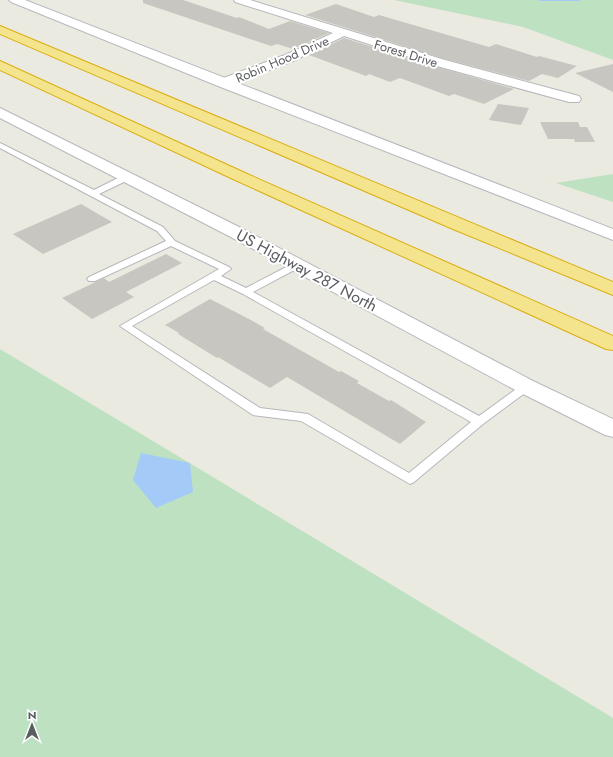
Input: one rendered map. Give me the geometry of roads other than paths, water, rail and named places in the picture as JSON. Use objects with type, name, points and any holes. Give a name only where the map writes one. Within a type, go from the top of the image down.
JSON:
[{"type":"highway","points":[[1,29],[613,289]]},
{"type":"highway","points":[[0,65],[246,179],[613,344]]},
{"type":"main road","points":[[15,0],[613,235]]},
{"type":"main road","name":"US Highway 287 North","points":[[0,112],[297,265],[527,386],[613,429]]},
{"type":"street","name":"Forest Drive","points":[[239,0],[441,63],[574,99]]},
{"type":"street","name":"Robin Hood Drive","points":[[223,83],[289,58],[342,33]]},
{"type":"lane","points":[[0,145],[160,229],[172,243],[226,270],[125,326],[257,412],[304,418],[410,479],[479,421],[527,386]]},
{"type":"lane","points":[[94,193],[127,177]]},
{"type":"lane","points":[[92,279],[166,244],[172,243]]},
{"type":"lane","points":[[246,292],[297,265]]},
{"type":"lane","points":[[214,276],[246,292],[479,421]]},
{"type":"water","points":[[141,453],[190,463],[193,492],[156,508],[133,480]]},
{"type":"waterway","points":[[540,0],[579,0]]}]
